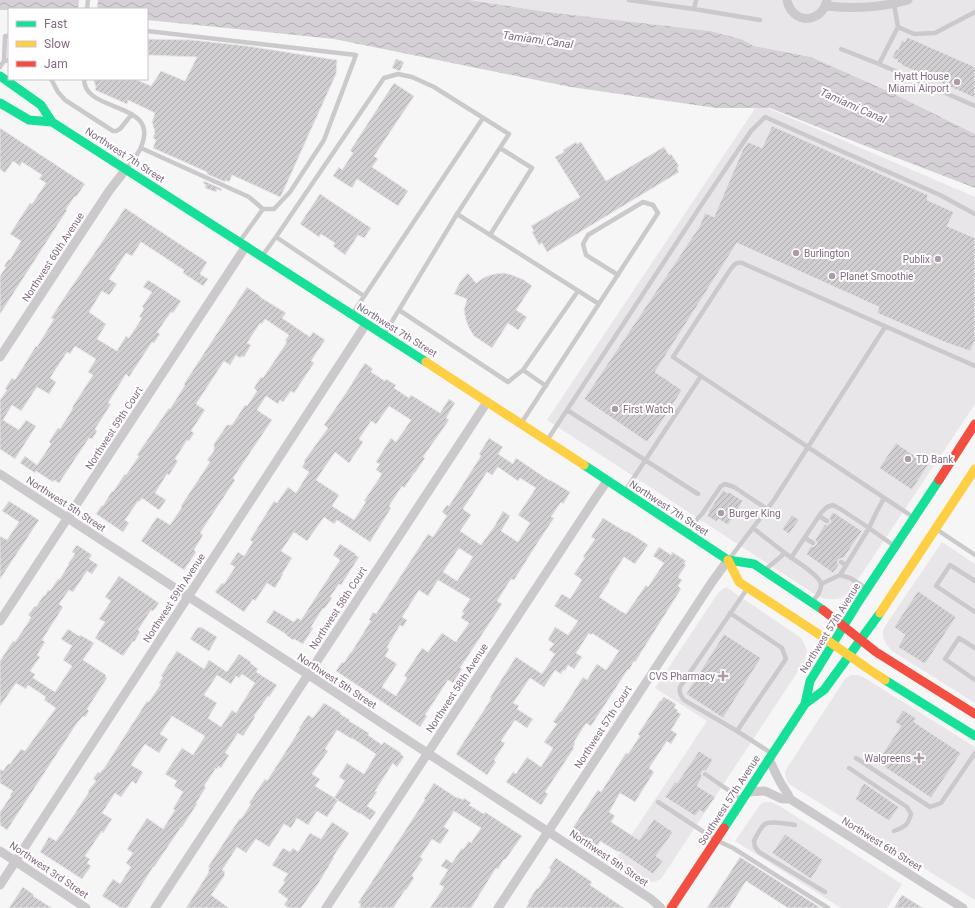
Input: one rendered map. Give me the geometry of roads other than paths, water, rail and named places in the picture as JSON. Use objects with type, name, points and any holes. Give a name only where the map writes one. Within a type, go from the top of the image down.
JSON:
[{"type":"main road","name":"Northwest 7th Street","points":[[0,76],[42,105],[52,122],[488,402],[728,560],[754,564],[826,612],[882,656],[975,714]]},
{"type":"main road","points":[[0,87],[20,90]]},
{"type":"main road","name":"Northwest 7th Street","points":[[0,102],[29,120],[52,122]]},
{"type":"main road","name":"Northwest 57th Avenue","points":[[805,704],[810,681],[832,644],[975,424]]},
{"type":"main road","points":[[805,704],[824,690],[861,640],[975,469]]},
{"type":"main road","points":[[728,560],[739,582],[867,668],[975,736]]},
{"type":"main road","name":"Southwest 57th Avenue","points":[[671,908],[805,704]]},
{"type":"street","points":[[785,0],[793,13],[798,17],[811,18],[818,16],[826,3],[847,8],[864,8],[882,6],[893,2],[908,0]]},
{"type":"street","name":"Northwest 60th Avenue","points":[[0,358],[109,191],[126,169]]},
{"type":"street","name":"Northwest 59th Court","points":[[0,621],[68,518],[242,244]]},
{"type":"street","name":"Northwest 59th Avenue","points":[[0,885],[366,324]]},
{"type":"street","name":"Northwest 58th Court","points":[[155,908],[488,402]]},
{"type":"street","name":"Northwest 5th Street","points":[[0,474],[548,831],[651,899],[661,908]]},
{"type":"street","name":"Northwest 58th Avenue","points":[[326,908],[607,480]]},
{"type":"street","name":"Northwest 57th Court","points":[[498,908],[712,582],[728,560]]},
{"type":"street","name":"Northwest 6th Street","points":[[771,756],[778,779],[790,799]]},
{"type":"street","name":"Northwest 6th Street","points":[[745,796],[765,792],[782,799],[790,799],[963,908]]},
{"type":"street","name":"Northwest 3rd Street","points":[[0,851],[86,908]]},
{"type":"lane","points":[[629,0],[760,20]]},
{"type":"lane","points":[[694,9],[696,0]]},
{"type":"lane","points":[[880,64],[898,27],[893,2]]},
{"type":"lane","points":[[898,27],[914,34],[935,33],[975,12]]},
{"type":"lane","points":[[141,148],[249,197],[263,209],[274,209],[290,192],[324,140],[356,55],[148,31]]},
{"type":"lane","points":[[0,67],[7,60],[5,36],[8,36]]},
{"type":"lane","points":[[841,49],[880,64],[975,106]]},
{"type":"lane","points":[[262,257],[384,78],[398,74],[412,77],[434,87],[509,134],[384,335]]},
{"type":"lane","points":[[52,80],[58,92],[65,100],[113,131],[120,129],[132,114]]},
{"type":"lane","points":[[84,80],[85,86],[91,95],[132,114],[140,121],[144,136],[141,148],[126,169]]},
{"type":"lane","points":[[546,440],[751,131],[765,117],[940,195],[975,214]]},
{"type":"lane","points":[[352,314],[483,118]]},
{"type":"lane","points":[[490,235],[532,168],[500,148]]},
{"type":"lane","points":[[521,424],[546,386],[618,275],[658,213],[653,205],[643,202],[588,235],[583,244],[586,255],[618,275]]},
{"type":"lane","points":[[242,244],[263,209]]},
{"type":"lane","points":[[458,214],[599,304]]},
{"type":"lane","points":[[276,237],[364,296]]},
{"type":"lane","points":[[914,518],[673,357],[730,270],[735,263],[738,262],[975,366]]},
{"type":"lane","points":[[399,310],[508,382],[523,370],[578,291]]},
{"type":"lane","points":[[728,560],[767,509],[884,326]]},
{"type":"lane","points":[[523,370],[546,386]]},
{"type":"lane","points":[[624,492],[701,376]]},
{"type":"lane","points":[[567,410],[698,494]]},
{"type":"lane","points":[[687,533],[721,486],[725,484],[734,487],[767,509]]},
{"type":"lane","points":[[821,584],[840,575],[869,528],[884,498]]},
{"type":"lane","points":[[791,558],[819,516],[827,507],[832,506],[842,510],[895,546]]},
{"type":"lane","points":[[819,516],[827,521]]},
{"type":"lane","points":[[752,528],[818,577],[821,584],[819,593],[812,603]]},
{"type":"lane","points":[[936,529],[975,555]]},
{"type":"lane","points":[[805,538],[813,543]]},
{"type":"lane","points":[[856,540],[860,543]]},
{"type":"lane","points":[[764,571],[785,553]]},
{"type":"lane","points":[[841,562],[846,565]]},
{"type":"lane","points":[[975,581],[950,565],[936,586],[975,612]]},
{"type":"lane","points":[[840,575],[850,578],[867,588]]},
{"type":"lane","points":[[748,588],[680,687],[680,692],[684,700],[737,731],[771,756]]},
{"type":"lane","points":[[730,613],[782,648],[786,659],[737,731]]},
{"type":"lane","points":[[975,648],[960,638],[945,659],[975,680]]},
{"type":"lane","points":[[856,758],[930,807],[942,803],[975,753]]},
{"type":"lane","points":[[849,768],[907,807],[911,814],[909,821],[903,828],[894,830]]},
{"type":"lane","points":[[705,774],[745,796]]},
{"type":"lane","points":[[658,802],[716,840],[733,848],[828,908]]},
{"type":"lane","points":[[795,826],[770,822],[764,825],[760,829],[754,841],[755,847],[759,852],[825,892]]},
{"type":"water","name":"Tamiami Canal","points":[[0,0],[469,0],[547,12],[710,31],[741,39],[754,46],[811,57],[892,93],[975,134],[975,188],[770,108],[716,108],[571,87],[334,39],[148,20],[148,8],[8,8],[8,10],[0,10]]},
{"type":"place","name":"Hyatt House Miami Airport","points":[[957,82]]},
{"type":"place","name":"Burlington","points":[[796,253]]},
{"type":"place","name":"Publix","points":[[938,259]]},
{"type":"place","name":"Planet Smoothie","points":[[832,276]]},
{"type":"place","name":"First Watch","points":[[615,409]]},
{"type":"place","name":"TD Bank","points":[[908,459]]},
{"type":"place","name":"Burger King","points":[[721,513]]},
{"type":"place","name":"CVS Pharmacy","points":[[723,676]]},
{"type":"place","name":"Walgreens","points":[[919,758]]}]
